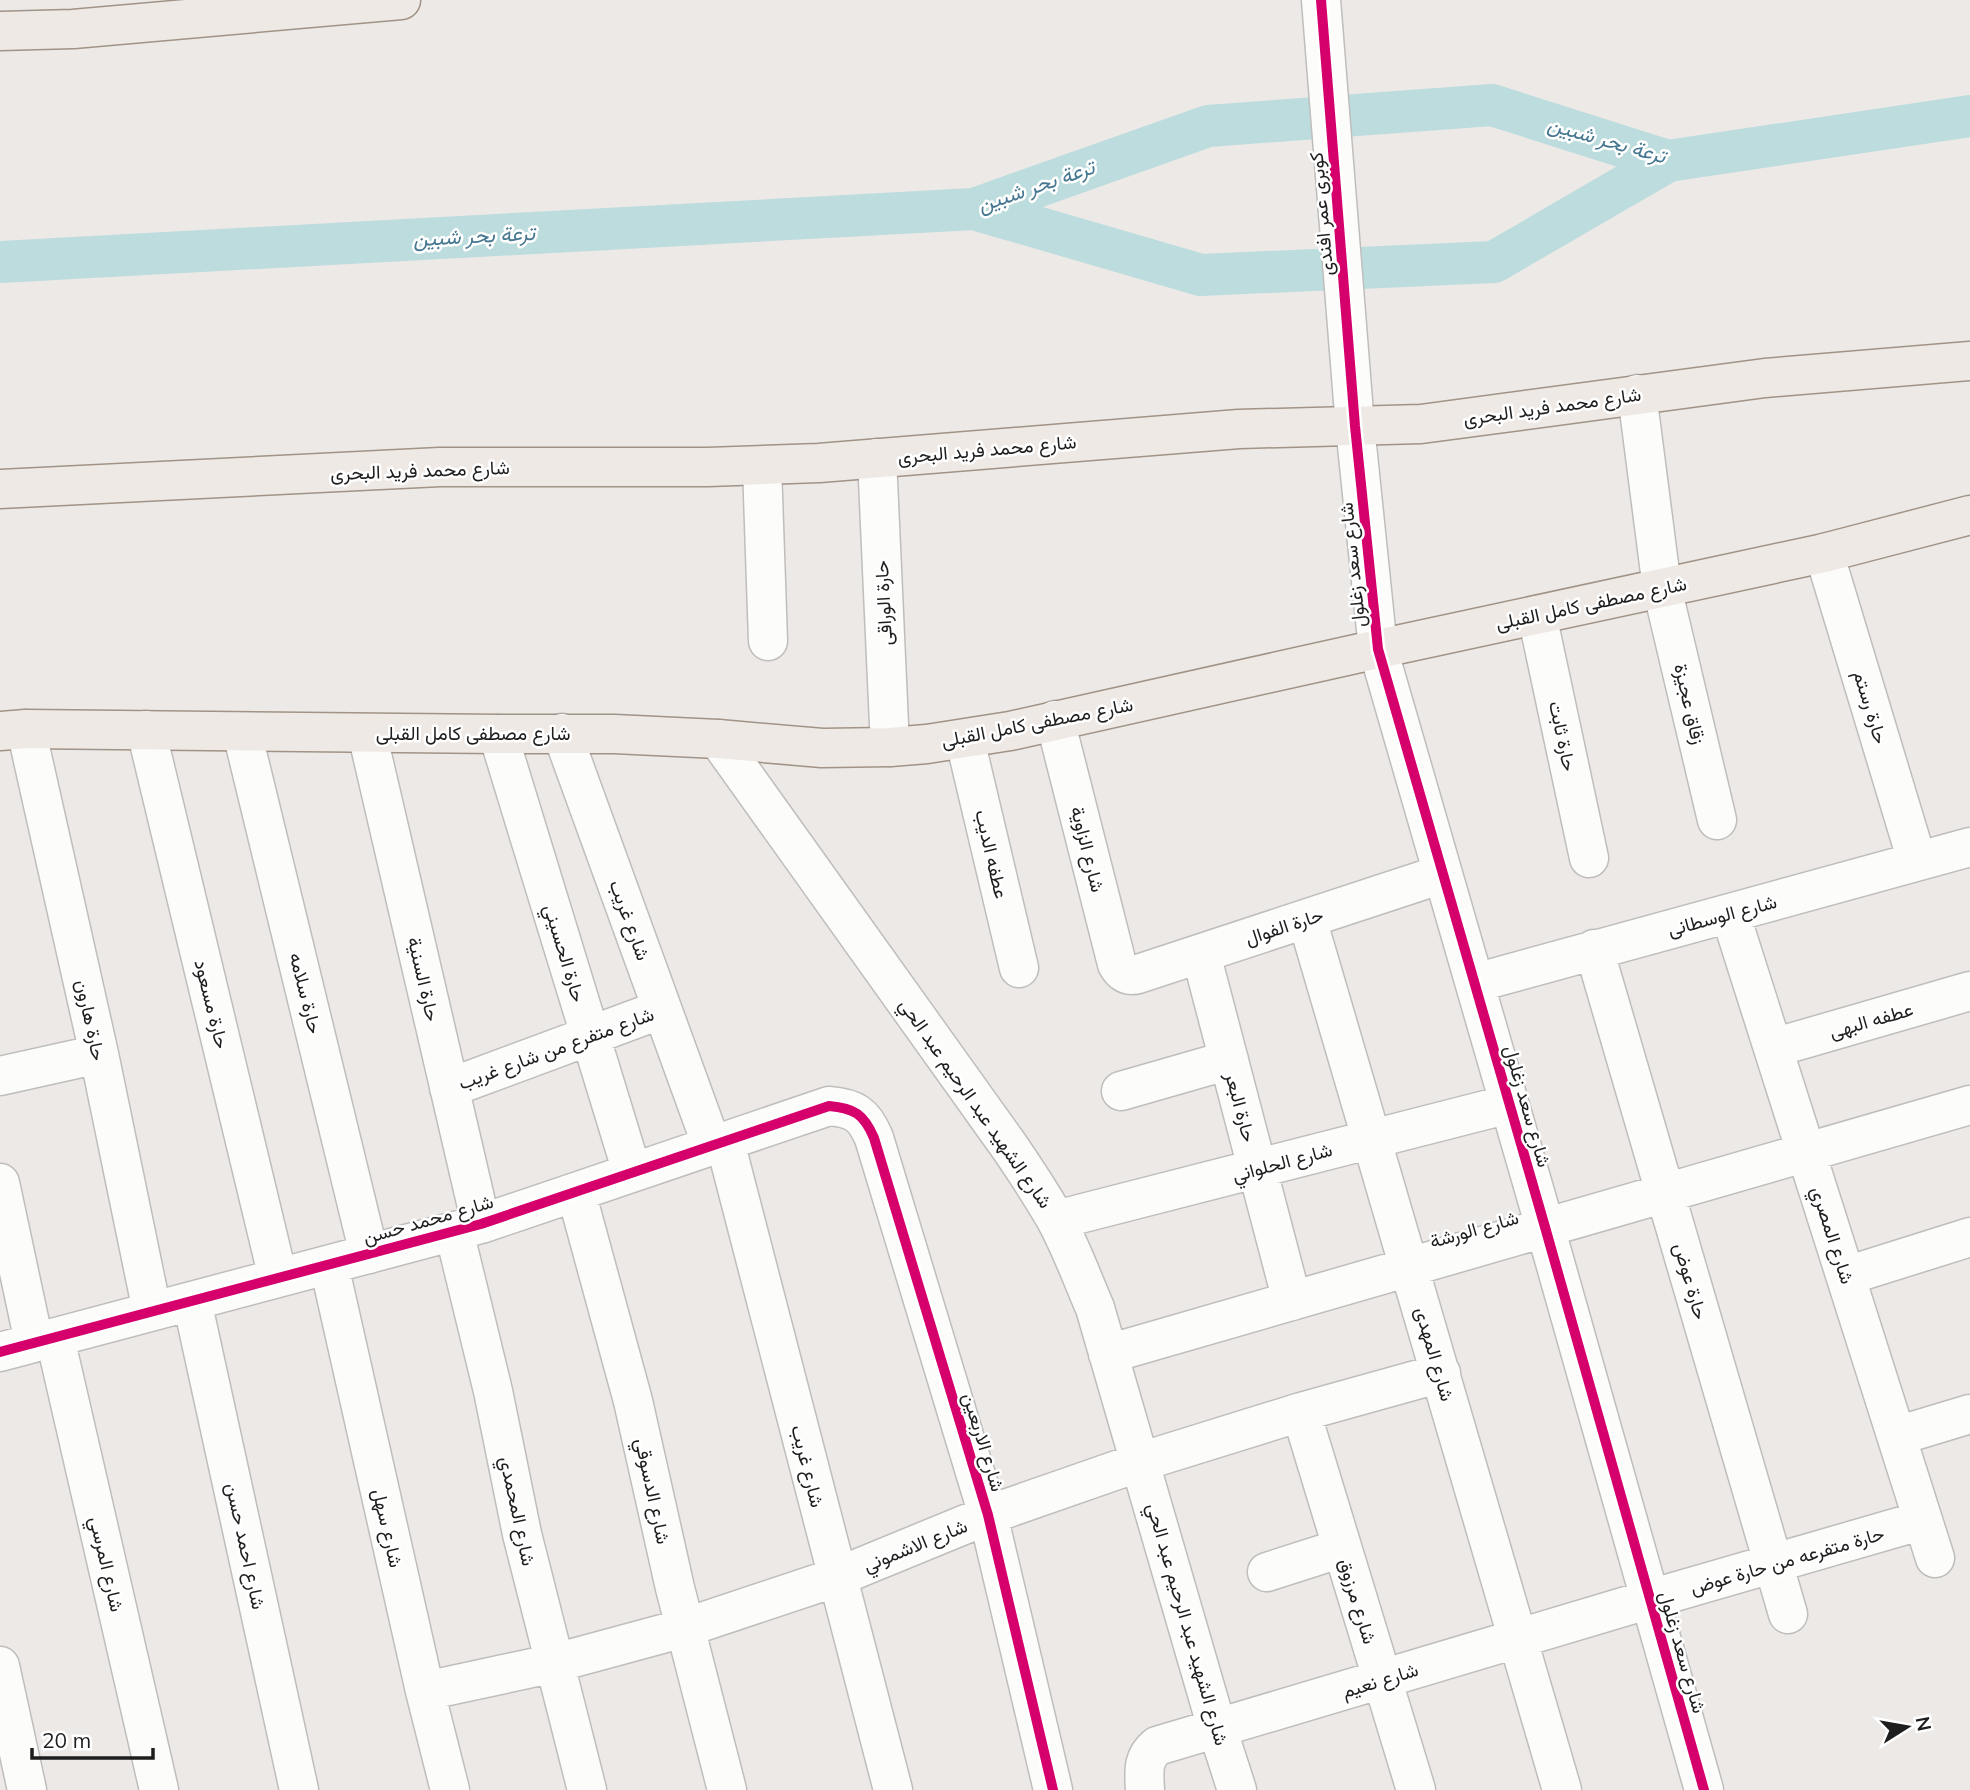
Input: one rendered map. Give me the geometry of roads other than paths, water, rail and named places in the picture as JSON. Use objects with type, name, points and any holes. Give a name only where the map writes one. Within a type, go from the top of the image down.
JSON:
[{"type":"main road","points":[[0,31],[73,29],[401,0]]},
{"type":"main road","name":"شارع محمد فريد البحرى","points":[[0,489],[440,467],[762,466],[1239,429],[1421,424],[1765,378],[1970,361]]},
{"type":"main road","name":"شارع مصطفى كامل القبلى","points":[[13,730],[562,733],[718,739],[822,748],[890,747],[965,740],[1824,553],[1970,516]]},
{"type":"street","name":"كوبرى عمر افندى","points":[[1321,3],[1355,426]]},
{"type":"street","name":"زقاق عجيزة","points":[[1637,394],[1662,588],[1717,820]]},
{"type":"street","name":"شارع سعد زغلول","points":[[1355,426],[1378,649],[1704,1790]]},
{"type":"street","name":"حارة الوراقى","points":[[877,458],[890,747]]},
{"type":"street","points":[[762,466],[768,641]]},
{"type":"street","name":"حارة رستم","points":[[1824,553],[1917,861]]},
{"type":"street","name":"حارة ثابت","points":[[1537,615],[1589,858]]},
{"type":"street","name":"شارع الزاوية","points":[[1055,720],[1117,964],[1125,974]]},
{"type":"street","name":"حارة هارون","points":[[13,730],[99,1054],[152,1311]]},
{"type":"street","name":"حارة مسعود","points":[[146,730],[278,1278]]},
{"type":"street","name":"حارة سلامه","points":[[242,732],[369,1254]]},
{"type":"street","name":"حارة السنية","points":[[367,733],[449,1088],[468,1228]]},
{"type":"street","name":"شارع غريب","points":[[562,733],[662,1009],[718,1144],[893,1790]]},
{"type":"street","name":"حارة الحسيني","points":[[498,734],[632,1172]]},
{"type":"street","name":"شارع الشهيد عبد الرحيم عبد الحي","points":[[718,739],[1011,1149],[1056,1220],[1095,1308],[1237,1790]]},
{"type":"street","name":"عطفه الديب","points":[[965,740],[1019,968]]},
{"type":"street","name":"شارع الوسطانى","points":[[1475,983],[1970,847]]},
{"type":"street","name":"حارة الفوال","points":[[1125,974],[1132,976],[1442,874]]},
{"type":"street","name":"شارع المصري","points":[[1730,913],[1935,1558]]},
{"type":"street","name":"شارع المهدى","points":[[1307,919],[1562,1790]]},
{"type":"street","name":"حارة عوض","points":[[1594,949],[1788,1614]]},
{"type":"street","name":"حارة البعر","points":[[1201,954],[1292,1301]]},
{"type":"street","name":"عطفه البهى","points":[[1773,1048],[1970,991]]},
{"type":"street","name":"شارع متفرع من شارع غريب","points":[[449,1088],[662,1009]]},
{"type":"street","points":[[0,1076],[99,1054]]},
{"type":"street","points":[[1121,1091],[1229,1060]]},
{"type":"street","name":"شارع الحلواني","points":[[1056,1220],[1508,1104]]},
{"type":"street","name":"شارع الورشة","points":[[1108,1354],[1970,1105]]},
{"type":"street","name":"شارع محمد حسن","points":[[30,1344],[468,1228],[829,1106],[844,1107],[857,1113]]},
{"type":"street","name":"شارع الاربعين","points":[[857,1113],[868,1124],[874,1138],[988,1516],[1053,1790]]},
{"type":"street","name":"شارع المرسي","points":[[0,1183],[30,1344],[159,1790]]},
{"type":"street","name":"شارع الدسوقي","points":[[576,1192],[634,1401],[684,1628],[727,1790]]},
{"type":"street","name":"شارع المحمدي","points":[[468,1228],[493,1391],[522,1534],[587,1790]]},
{"type":"street","points":[[1846,1276],[1970,1237]]},
{"type":"street","name":"شارع سهل","points":[[329,1265],[425,1692],[450,1790]]},
{"type":"street","name":"شارع احمد حسن","points":[[192,1301],[299,1790]]},
{"type":"street","name":"شارع الاشموني","points":[[425,1692],[555,1663],[684,1628],[837,1577],[988,1516],[1140,1462],[1301,1412],[1441,1373]]},
{"type":"street","name":"شارع مرزوق","points":[[1301,1412],[1416,1790]]},
{"type":"street","points":[[1896,1436],[1970,1414]]},
{"type":"street","name":"حارة متفرعه من حارة عوض","points":[[1650,1599],[1923,1520]]},
{"type":"street","points":[[1267,1572],[1342,1548]]},
{"type":"street","name":"شارع نعيم","points":[[1145,1790],[1145,1760],[1157,1746],[1650,1599]]},
{"type":"street","points":[[0,1666],[27,1790]]},
{"type":"waterway","name":"ترعة بحر شبين","points":[[0,262],[974,209],[1208,126],[1492,105],[1668,161],[1970,116]]},
{"type":"waterway","points":[[974,209],[1201,275],[1494,262],[1668,161]]}]
